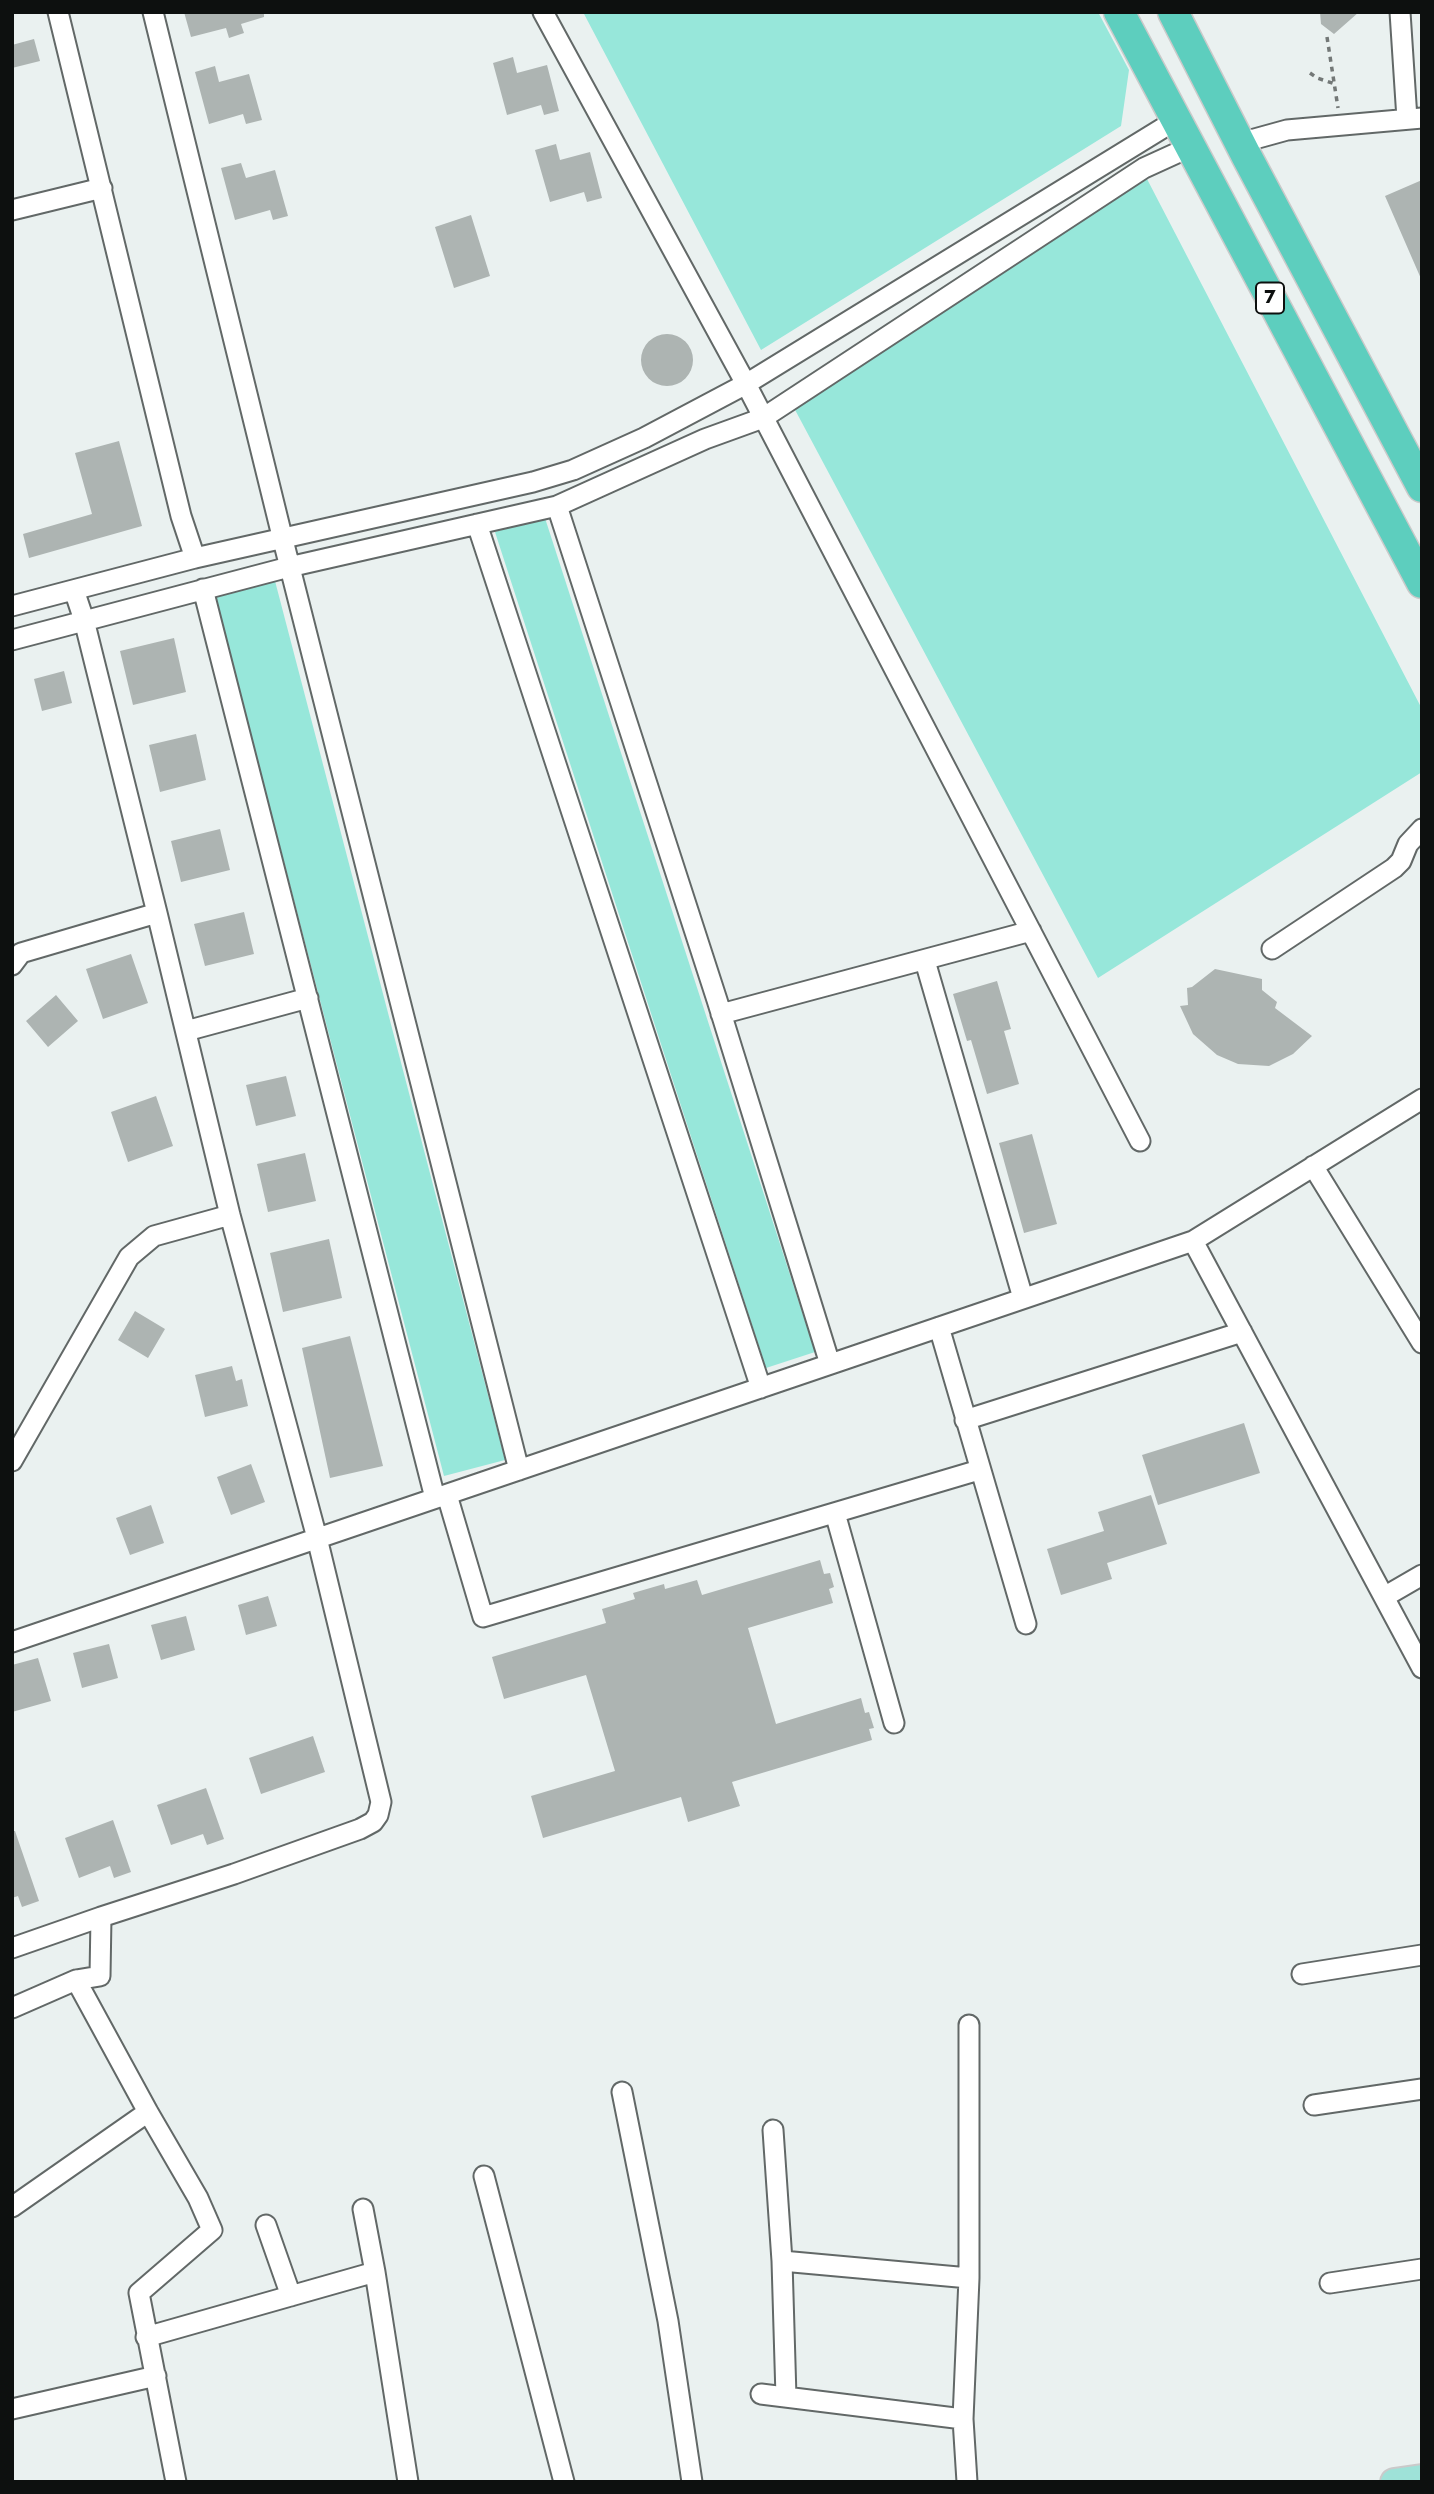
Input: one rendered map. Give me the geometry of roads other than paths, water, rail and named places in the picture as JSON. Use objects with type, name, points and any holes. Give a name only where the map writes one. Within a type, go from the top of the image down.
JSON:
[{"type":"highway","name":"7","points":[[1119,12],[1422,583]]},
{"type":"highway","name":"7","points":[[1173,12],[1240,143],[1418,469]]},
{"type":"highway","points":[[1196,159],[1240,143]]},
{"type":"main road","points":[[1394,2482],[1422,2477]]},
{"type":"street","points":[[58,12],[181,516],[195,558]]},
{"type":"street","points":[[153,12],[289,567],[519,1470]]},
{"type":"street","points":[[543,12],[746,384],[1140,1141]]},
{"type":"street","points":[[1240,143],[1287,130],[1415,119],[1401,12]]},
{"type":"street","points":[[12,606],[195,558],[533,482],[573,470],[644,438],[746,384],[1177,120]]},
{"type":"street","points":[[12,640],[289,567],[557,506],[705,439],[763,418],[1144,168],[1196,159]]},
{"type":"street","points":[[12,210],[102,188]]},
{"type":"street","points":[[557,506],[721,1014],[830,1364]]},
{"type":"street","points":[[477,524],[761,1388]]},
{"type":"street","points":[[203,589],[307,998],[441,1496],[483,1617],[979,1470]]},
{"type":"street","points":[[12,1948],[360,1829],[379,1815],[381,1802],[317,1538],[230,1215],[84,620],[74,590]]},
{"type":"street","points":[[1272,949],[1394,868],[1401,861],[1408,844],[1422,829]]},
{"type":"street","points":[[12,965],[21,953],[157,913]]},
{"type":"street","points":[[721,1014],[1031,931]]},
{"type":"street","points":[[925,961],[1023,1298]]},
{"type":"street","points":[[186,1031],[307,998]]},
{"type":"street","points":[[12,1642],[1193,1241],[1422,1099]]},
{"type":"street","points":[[1313,1166],[1422,1343]]},
{"type":"street","points":[[12,1461],[129,1257],[154,1236],[230,1215]]},
{"type":"street","points":[[1193,1241],[1422,1668]]},
{"type":"street","points":[[939,1327],[1026,1624]]},
{"type":"street","points":[[965,1420],[1242,1332]]},
{"type":"street","points":[[835,1513],[894,1723]]},
{"type":"street","points":[[1384,1597],[1422,1575]]},
{"type":"street","points":[[12,2008],[76,1980],[100,1976],[100,1917]]},
{"type":"street","points":[[1302,1974],[1422,1955]]},
{"type":"street","points":[[76,1980],[198,2198],[212,2230],[139,2293],[176,2482]]},
{"type":"street","points":[[967,2482],[963,2419],[969,2277],[969,2025]]},
{"type":"street","points":[[1314,2105],[1422,2089]]},
{"type":"street","points":[[622,2092],[668,2321],[692,2482]]},
{"type":"street","points":[[12,2207],[148,2112]]},
{"type":"street","points":[[773,2130],[782,2261],[786,2397]]},
{"type":"street","points":[[484,2176],[564,2482]]},
{"type":"street","points":[[363,2209],[408,2482]]},
{"type":"street","points":[[266,2225],[291,2297]]},
{"type":"street","points":[[782,2261],[969,2277]]},
{"type":"street","points":[[1330,2283],[1422,2269]]},
{"type":"street","points":[[146,2337],[375,2272]]},
{"type":"street","points":[[12,2409],[156,2376]]},
{"type":"street","points":[[761,2394],[963,2419]]}]
